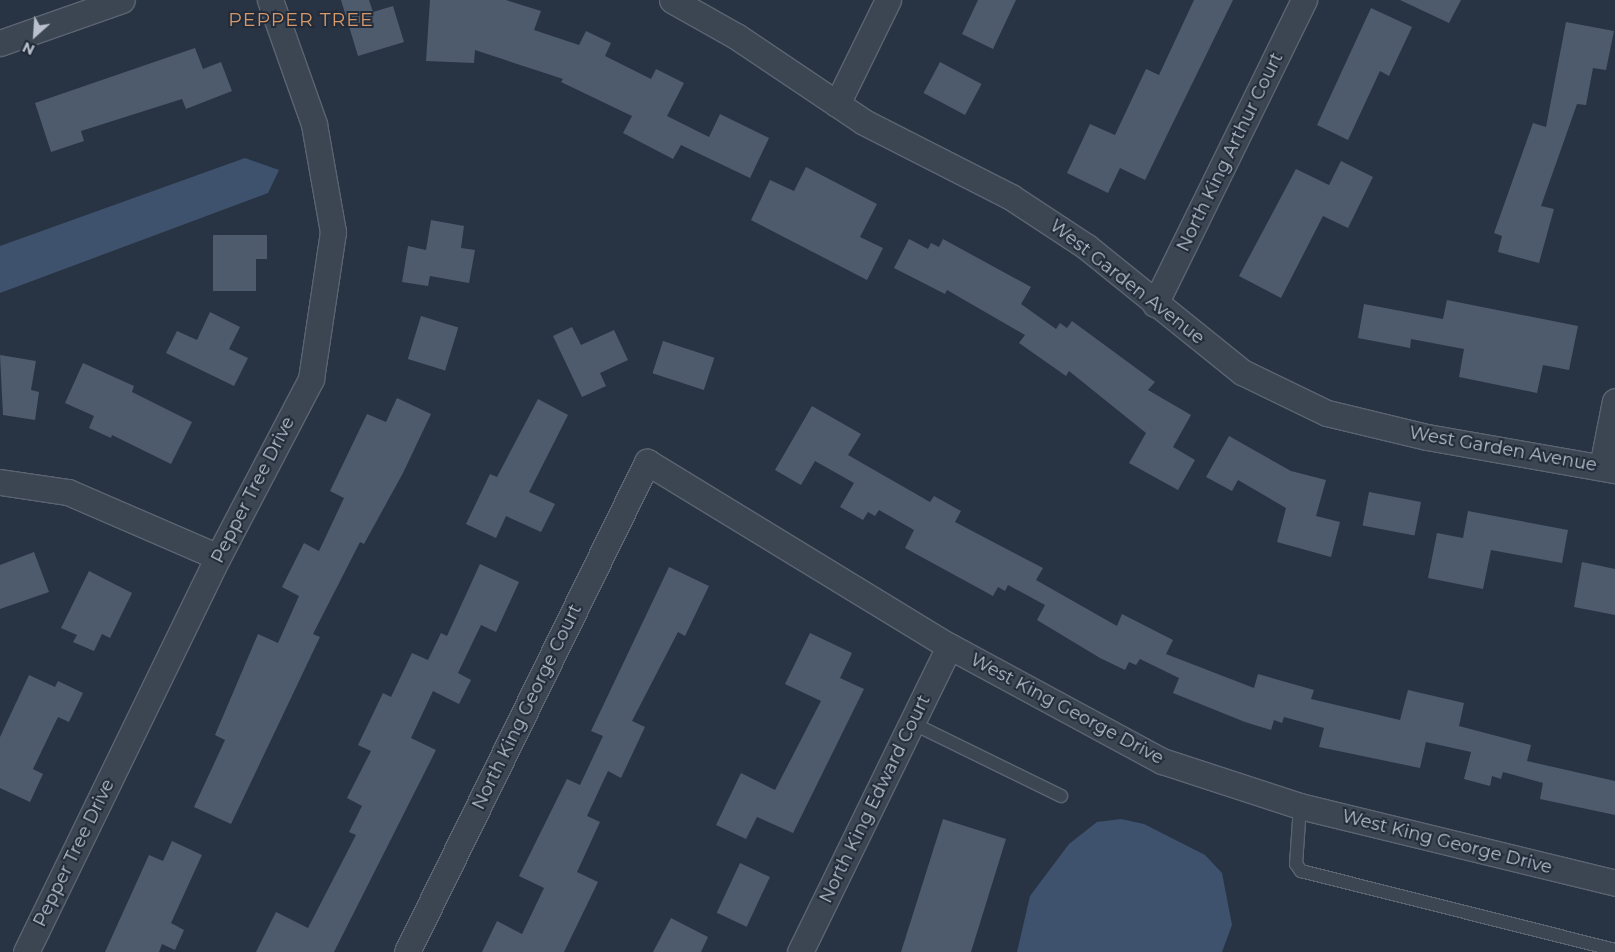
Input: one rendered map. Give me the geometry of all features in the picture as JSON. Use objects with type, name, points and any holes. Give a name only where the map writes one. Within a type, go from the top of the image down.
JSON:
[{"type":"street","points":[[0,43],[122,0]]},
{"type":"street","name":"Pepper Tree Drive","points":[[26,952],[218,557],[311,379],[333,232],[314,124],[270,0]]},
{"type":"street","name":"West Garden Avenue","points":[[673,0],[837,104],[1011,197],[1087,247],[1155,304],[1242,372],[1327,413],[1427,437],[1609,469]]},
{"type":"street","points":[[837,104],[888,0]]},
{"type":"street","name":"North King Arthur Court","points":[[1155,304],[1304,0]]},
{"type":"street","points":[[1609,469],[1615,401]]},
{"type":"street","name":"West King George Drive","points":[[647,462],[949,646],[1162,761],[1300,806],[1615,883]]},
{"type":"street","name":"North King George Court","points":[[406,952],[647,462]]},
{"type":"street","points":[[0,482],[68,492],[218,557]]},
{"type":"street","name":"North King Edward Court","points":[[800,952],[949,646]]},
{"type":"lane","points":[[912,724],[1061,796]]},
{"type":"lane","points":[[1300,806],[1296,864],[1301,871],[1615,950]]},
{"type":"water","points":[[245,158],[279,170],[268,193],[0,293],[0,246]]},
{"type":"water","points":[[1121,819],[1144,824],[1205,855],[1222,873],[1232,925],[1222,952],[1017,952],[1030,896],[1069,844],[1097,822]]},
{"type":"building","points":[[341,0],[369,0],[373,12],[393,6],[404,42],[358,56]]},
{"type":"building","points":[[430,0],[506,0],[541,11],[534,30],[579,45],[586,31],[611,43],[605,56],[651,79],[656,69],[684,83],[667,116],[709,137],[720,114],[769,138],[750,178],[681,145],[673,159],[623,133],[632,116],[561,82],[563,79],[475,50],[474,63],[426,61]]},
{"type":"building","points":[[978,0],[1016,0],[993,49],[962,34]]},
{"type":"building","points":[[1194,0],[1233,0],[1145,180],[1120,168],[1108,193],[1067,173],[1090,124],[1115,135],[1146,69],[1159,75]]},
{"type":"building","points":[[1400,0],[1461,0],[1449,23]]},
{"type":"building","points":[[1371,8],[1412,27],[1389,76],[1380,71],[1348,140],[1317,125]]},
{"type":"building","points":[[1566,22],[1614,31],[1606,70],[1593,68],[1586,105],[1577,104],[1541,206],[1554,209],[1539,263],[1498,252],[1502,236],[1494,233],[1533,123],[1546,127]]},
{"type":"building","points":[[195,48],[203,69],[221,62],[232,91],[186,109],[182,99],[81,131],[84,141],[51,152],[35,103]]},
{"type":"building","points":[[940,62],[981,84],[965,115],[924,93]]},
{"type":"building","points":[[1341,161],[1373,177],[1348,228],[1323,216],[1281,298],[1239,276],[1296,169],[1329,185]]},
{"type":"building","points":[[806,167],[877,204],[860,237],[883,248],[867,280],[751,220],[770,180],[794,191]]},
{"type":"building","points":[[431,220],[464,226],[461,248],[475,250],[469,283],[430,276],[428,286],[402,282],[408,246],[426,250]]},
{"type":"building","points":[[213,235],[267,235],[267,259],[256,259],[256,291],[213,291]]},
{"type":"building","points":[[909,239],[928,249],[931,243],[939,247],[943,239],[1031,287],[1021,304],[1056,329],[1060,323],[1067,328],[1072,321],[1155,382],[1148,390],[1191,415],[1173,447],[1195,460],[1178,490],[1129,463],[1146,433],[1069,371],[1066,376],[1019,343],[1025,335],[947,290],[945,294],[894,268]]},
{"type":"building","points":[[1447,300],[1578,326],[1569,370],[1543,365],[1537,393],[1459,377],[1464,349],[1411,339],[1410,348],[1358,338],[1364,304],[1443,319]]},
{"type":"building","points":[[210,312],[240,327],[229,349],[248,358],[234,386],[166,353],[177,331],[197,340]]},
{"type":"building","points":[[421,316],[458,327],[445,370],[408,359]]},
{"type":"building","points":[[572,327],[581,345],[614,330],[628,360],[600,373],[606,386],[582,397],[553,336]]},
{"type":"building","points":[[663,341],[714,358],[704,390],[652,373]]},
{"type":"building","points":[[0,355],[36,361],[31,390],[39,392],[35,420],[3,415]]},
{"type":"building","points":[[83,363],[134,386],[132,392],[192,422],[171,464],[112,435],[111,438],[89,428],[94,416],[65,403]]},
{"type":"building","points":[[397,398],[431,414],[403,473],[364,544],[360,542],[313,634],[320,637],[231,824],[194,807],[225,740],[215,735],[258,634],[278,643],[299,596],[282,587],[304,543],[319,551],[344,498],[330,491],[367,414],[386,422]]},
{"type":"building","points":[[538,399],[568,415],[529,492],[555,504],[541,532],[506,516],[496,538],[466,524],[490,474],[497,477]]},
{"type":"building","points":[[812,406],[861,434],[848,455],[930,502],[934,496],[961,511],[955,522],[1043,568],[1036,580],[1117,626],[1122,614],[1173,640],[1166,654],[1254,688],[1258,674],[1314,690],[1311,699],[1400,720],[1408,690],[1464,703],[1459,726],[1531,745],[1527,761],[1615,781],[1615,815],[1540,799],[1543,783],[1503,772],[1501,779],[1492,776],[1490,786],[1464,779],[1471,752],[1426,742],[1420,768],[1319,747],[1324,728],[1284,717],[1282,723],[1274,720],[1271,730],[1245,722],[1173,693],[1179,678],[1140,659],[1136,665],[1129,662],[1125,670],[1100,658],[1037,620],[1045,605],[1008,585],[1005,591],[998,587],[993,596],[905,548],[914,530],[879,510],[875,516],[868,512],[863,520],[840,507],[854,483],[815,461],[801,485],[775,470]]},
{"type":"building","points":[[1229,436],[1291,471],[1326,480],[1316,516],[1340,522],[1331,557],[1277,542],[1286,508],[1238,480],[1232,491],[1206,477]]},
{"type":"building","points":[[1369,492],[1421,502],[1415,535],[1363,525]]},
{"type":"building","points":[[1468,511],[1568,530],[1562,563],[1491,550],[1483,589],[1428,578],[1437,533],[1463,538]]},
{"type":"building","points":[[34,552],[49,592],[0,609],[0,565]]},
{"type":"building","points":[[1582,562],[1615,569],[1615,615],[1574,607]]},
{"type":"building","points":[[480,564],[519,582],[496,632],[481,625],[458,673],[471,680],[459,704],[433,691],[411,738],[436,750],[334,952],[256,952],[276,912],[308,928],[356,835],[349,832],[362,806],[347,798],[371,751],[358,745],[383,693],[391,697],[412,653],[428,660],[441,633],[447,636]]},
{"type":"building","points":[[669,567],[709,586],[685,636],[678,632],[632,721],[645,727],[621,778],[608,771],[587,816],[600,822],[577,872],[598,882],[564,952],[482,952],[497,921],[522,934],[544,888],[519,876],[567,779],[580,785],[603,736],[591,731]]},
{"type":"building","points":[[89,571],[132,593],[110,638],[102,634],[94,651],[73,642],[77,635],[61,628]]},
{"type":"building","points":[[810,633],[852,653],[840,678],[864,689],[793,833],[757,817],[746,839],[716,825],[741,773],[775,790],[821,701],[785,684]]},
{"type":"building","points":[[29,675],[55,687],[58,681],[83,693],[69,722],[58,717],[33,769],[43,774],[30,802],[0,788],[0,737]]},
{"type":"building","points":[[943,819],[1006,839],[971,952],[901,952]]},
{"type":"building","points":[[172,841],[202,855],[171,923],[184,930],[175,950],[162,944],[159,952],[105,952],[149,855],[163,861]]},
{"type":"building","points":[[740,863],[770,877],[747,927],[717,913]]},
{"type":"building","points":[[671,918],[708,937],[701,952],[653,952]]},
{"type":"district","name":"PEPPER TREE","points":[[301,20]]}]
